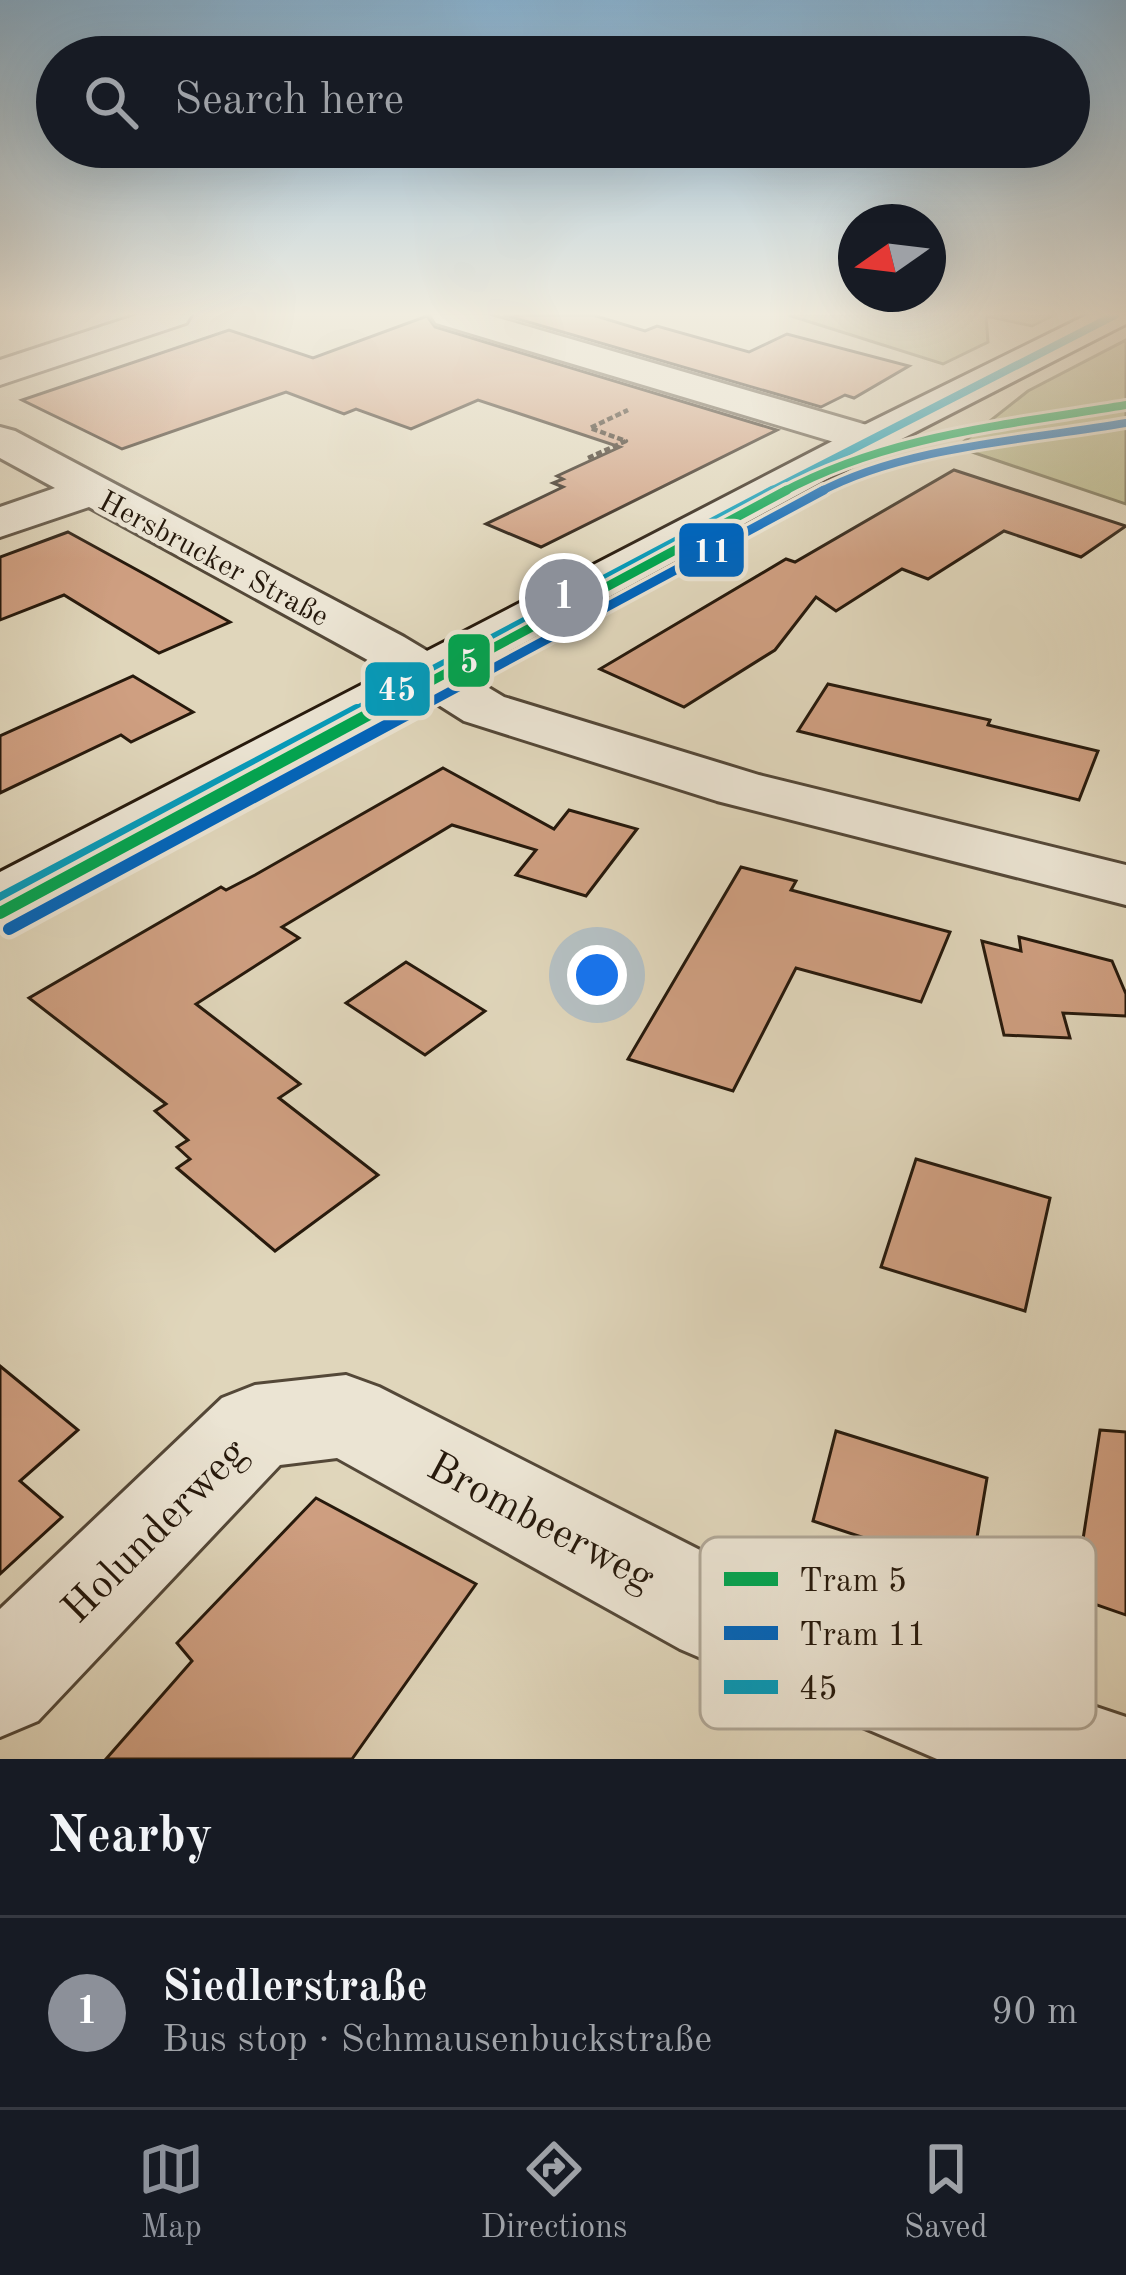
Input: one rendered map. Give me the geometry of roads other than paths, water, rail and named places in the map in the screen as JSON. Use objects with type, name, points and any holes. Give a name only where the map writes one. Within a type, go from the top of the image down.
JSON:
[{"type":"street","points":[[725,397],[869,439]]},
{"type":"street","points":[[0,899],[952,397]]},
{"type":"street","name":"Hersbrucker Straße","points":[[0,440],[484,709],[638,759],[1126,885]]},
{"type":"street","points":[[0,523],[89,491]]},
{"type":"street","name":"Brombeerweg","points":[[255,1427],[346,1416],[700,1604]]},
{"type":"street","name":"Holunderweg","points":[[0,1683],[255,1427]]},
{"type":"street","name":"Brombeerweg","points":[[998,1729],[1093,1759]]},
{"type":"tram line","name":"5","points":[[0,913],[833,465],[905,442],[1126,405]]},
{"type":"tram line","name":"11","points":[[9,929],[840,481],[909,460],[1126,423]]},
{"type":"place","name":"Siedlerstraße","points":[[564,598]]}]
